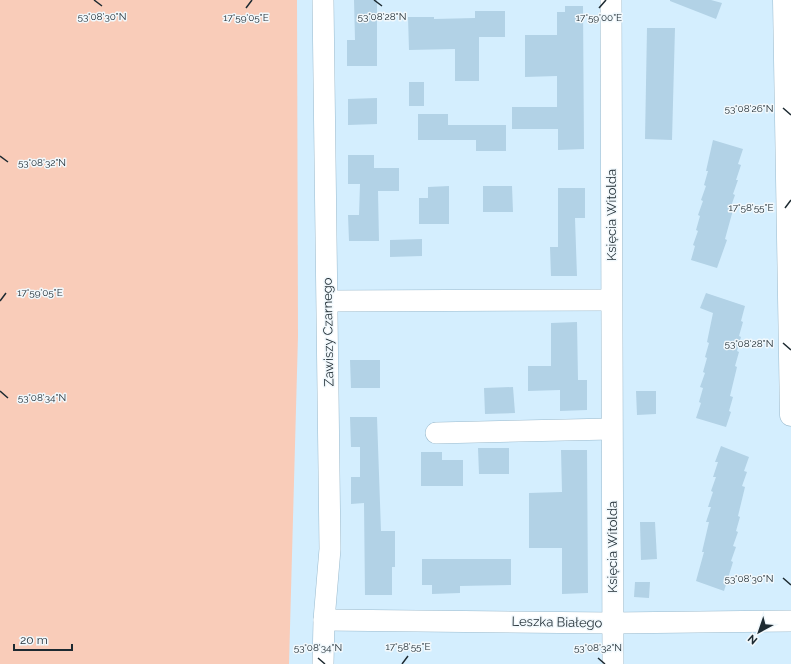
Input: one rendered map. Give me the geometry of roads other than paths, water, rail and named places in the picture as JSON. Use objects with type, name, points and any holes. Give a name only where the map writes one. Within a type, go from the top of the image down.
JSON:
[{"type":"street","name":"Zawiszy Czarnego","points":[[323,0],[330,549],[324,620],[323,664]]},
{"type":"street","name":"Księcia Witolda","points":[[611,0],[611,430],[613,664]]},
{"type":"street","points":[[784,0],[791,415]]},
{"type":"street","points":[[328,301],[611,300]]},
{"type":"street","points":[[436,433],[611,430]]},
{"type":"street","name":"Leszka Białego","points":[[324,620],[612,623],[791,620]]}]
